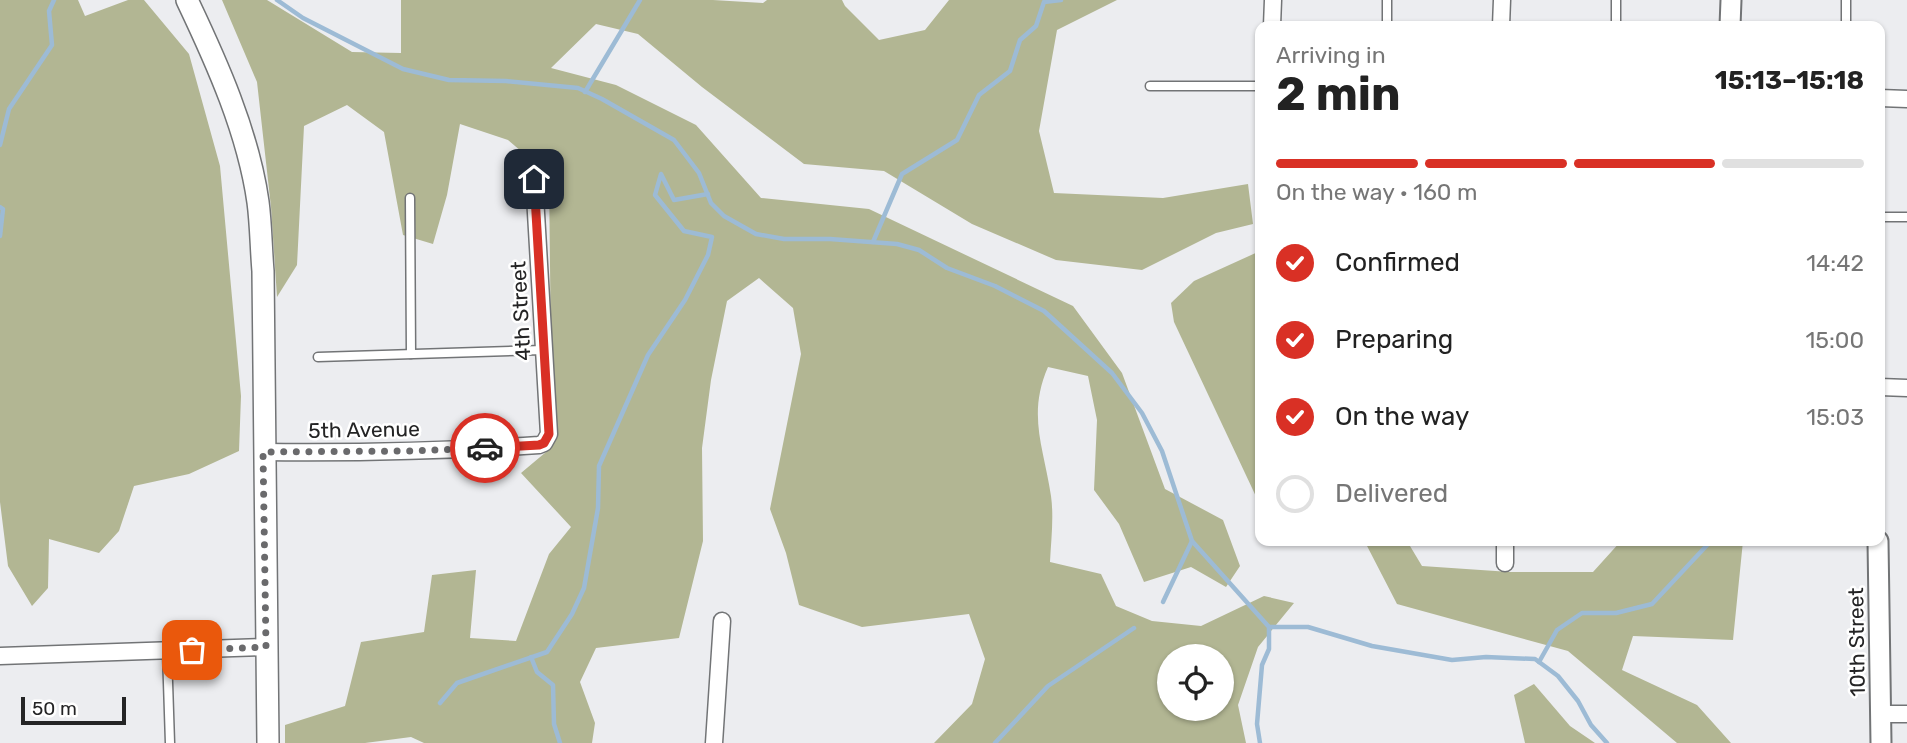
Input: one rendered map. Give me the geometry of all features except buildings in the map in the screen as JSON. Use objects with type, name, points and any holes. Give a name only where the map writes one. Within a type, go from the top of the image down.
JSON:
[{"type":"main road","points":[[187,0],[228,93],[258,202],[263,271],[268,743]]},
{"type":"street","points":[[1272,21],[1273,0]]},
{"type":"street","points":[[1501,21],[1502,0]]},
{"type":"street","points":[[1730,21],[1731,0]]},
{"type":"street","points":[[1885,98],[1907,99]]},
{"type":"street","name":"4th Street","points":[[534,179],[549,434],[547,439]]},
{"type":"street","points":[[1885,387],[1907,387]]},
{"type":"street","name":"5th Avenue","points":[[263,452],[499,448],[539,445],[547,439]]},
{"type":"street","points":[[1504,546],[1505,563]]},
{"type":"street","name":"10th Street","points":[[1878,546],[1881,743]]},
{"type":"street","points":[[714,743],[722,621]]},
{"type":"street","points":[[0,656],[266,647]]},
{"type":"street","points":[[1881,714],[1907,714]]},
{"type":"lane","points":[[1387,0],[1387,21]]},
{"type":"lane","points":[[1616,0],[1616,21]]},
{"type":"lane","points":[[1846,0],[1846,21]]},
{"type":"lane","points":[[1150,86],[1255,86]]},
{"type":"lane","points":[[410,198],[411,354]]},
{"type":"lane","points":[[1885,217],[1907,217]]},
{"type":"lane","points":[[318,357],[544,350]]},
{"type":"lane","points":[[167,652],[170,743]]},
{"type":"green space","points":[[0,0],[78,0],[85,16],[128,0],[144,0],[189,54],[220,166],[241,396],[239,451],[189,474],[134,486],[119,531],[99,553],[49,539],[48,588],[32,606],[8,566],[0,502]]},
{"type":"green space","points":[[222,0],[267,0],[352,52],[401,53],[401,0],[713,0],[763,3],[767,0],[842,0],[879,40],[925,30],[949,0],[1117,0],[1057,30],[1039,131],[1054,193],[1163,198],[1248,184],[1253,224],[1216,233],[1142,270],[1056,260],[972,224],[884,171],[804,164],[702,87],[638,34],[596,24],[551,68],[616,85],[696,125],[761,198],[869,209],[1073,306],[1122,373],[1165,489],[1223,520],[1240,566],[1226,587],[1191,567],[1144,582],[1119,524],[1094,490],[1097,420],[1088,376],[1048,367],[1042,384],[1038,416],[1052,504],[1050,562],[1101,574],[1116,606],[1152,621],[1201,626],[1264,596],[1294,603],[1258,647],[1238,705],[1246,743],[934,743],[972,704],[985,659],[969,614],[862,627],[799,605],[786,553],[770,509],[801,354],[793,308],[759,278],[727,301],[711,380],[702,448],[703,541],[679,638],[596,648],[580,682],[595,723],[592,743],[424,743],[411,737],[365,743],[285,743],[285,725],[345,706],[361,642],[424,632],[432,575],[476,570],[470,638],[516,641],[549,554],[571,527],[521,473],[552,447],[549,175],[508,140],[460,124],[447,195],[433,244],[403,235],[384,132],[347,105],[304,126],[297,265],[277,297],[271,207],[257,82]]},
{"type":"green space","points":[[1255,253],[1255,494],[1174,322],[1171,303],[1194,281]]},
{"type":"green space","points":[[1367,546],[1410,546],[1422,566],[1510,572],[1593,572],[1616,546],[1742,546],[1733,640],[1633,636],[1622,670],[1697,705],[1731,743],[1677,743],[1568,651],[1397,604]]},
{"type":"green space","points":[[1534,684],[1570,726],[1595,743],[1525,743],[1514,695]]},
{"type":"waterway","points":[[0,145],[9,109],[52,45],[49,11],[54,0]]},
{"type":"waterway","points":[[277,0],[303,18],[403,69],[449,80],[506,81],[578,88],[602,99],[674,140],[699,173],[711,203],[724,216],[756,234],[784,239],[897,244],[919,250],[947,268],[995,286],[1044,311],[1112,373],[1142,413],[1162,451],[1192,541],[1269,627],[1269,649],[1262,665],[1257,724],[1260,743]]},
{"type":"waterway","points":[[585,92],[640,0]]},
{"type":"waterway","points":[[873,242],[902,174],[957,140],[979,95],[1010,71],[1020,40],[1036,26],[1044,2],[1061,0]]},
{"type":"waterway","points":[[440,703],[457,683],[547,652],[572,614],[584,588],[598,508],[599,466],[648,355],[685,300],[708,255],[712,237],[684,231],[655,195],[661,174],[674,200],[708,194]]},
{"type":"waterway","points":[[0,207],[3,209],[0,236]]},
{"type":"waterway","points":[[1163,602],[1192,541]]},
{"type":"waterway","points":[[1539,662],[1557,630],[1582,613],[1616,613],[1652,604],[1706,546]]},
{"type":"waterway","points":[[1269,627],[1308,627],[1372,646],[1452,660],[1486,657],[1535,659],[1558,676],[1578,701],[1591,725],[1607,743]]},
{"type":"waterway","points":[[995,743],[1048,686],[1134,628]]},
{"type":"waterway","points":[[531,657],[537,672],[553,685],[554,724],[560,743]]},
{"type":"way so far","points":[[192,650],[266,647],[263,452],[485,448]]},
{"type":"route","points":[[485,448],[539,445],[544,443],[549,434],[534,179]]}]
